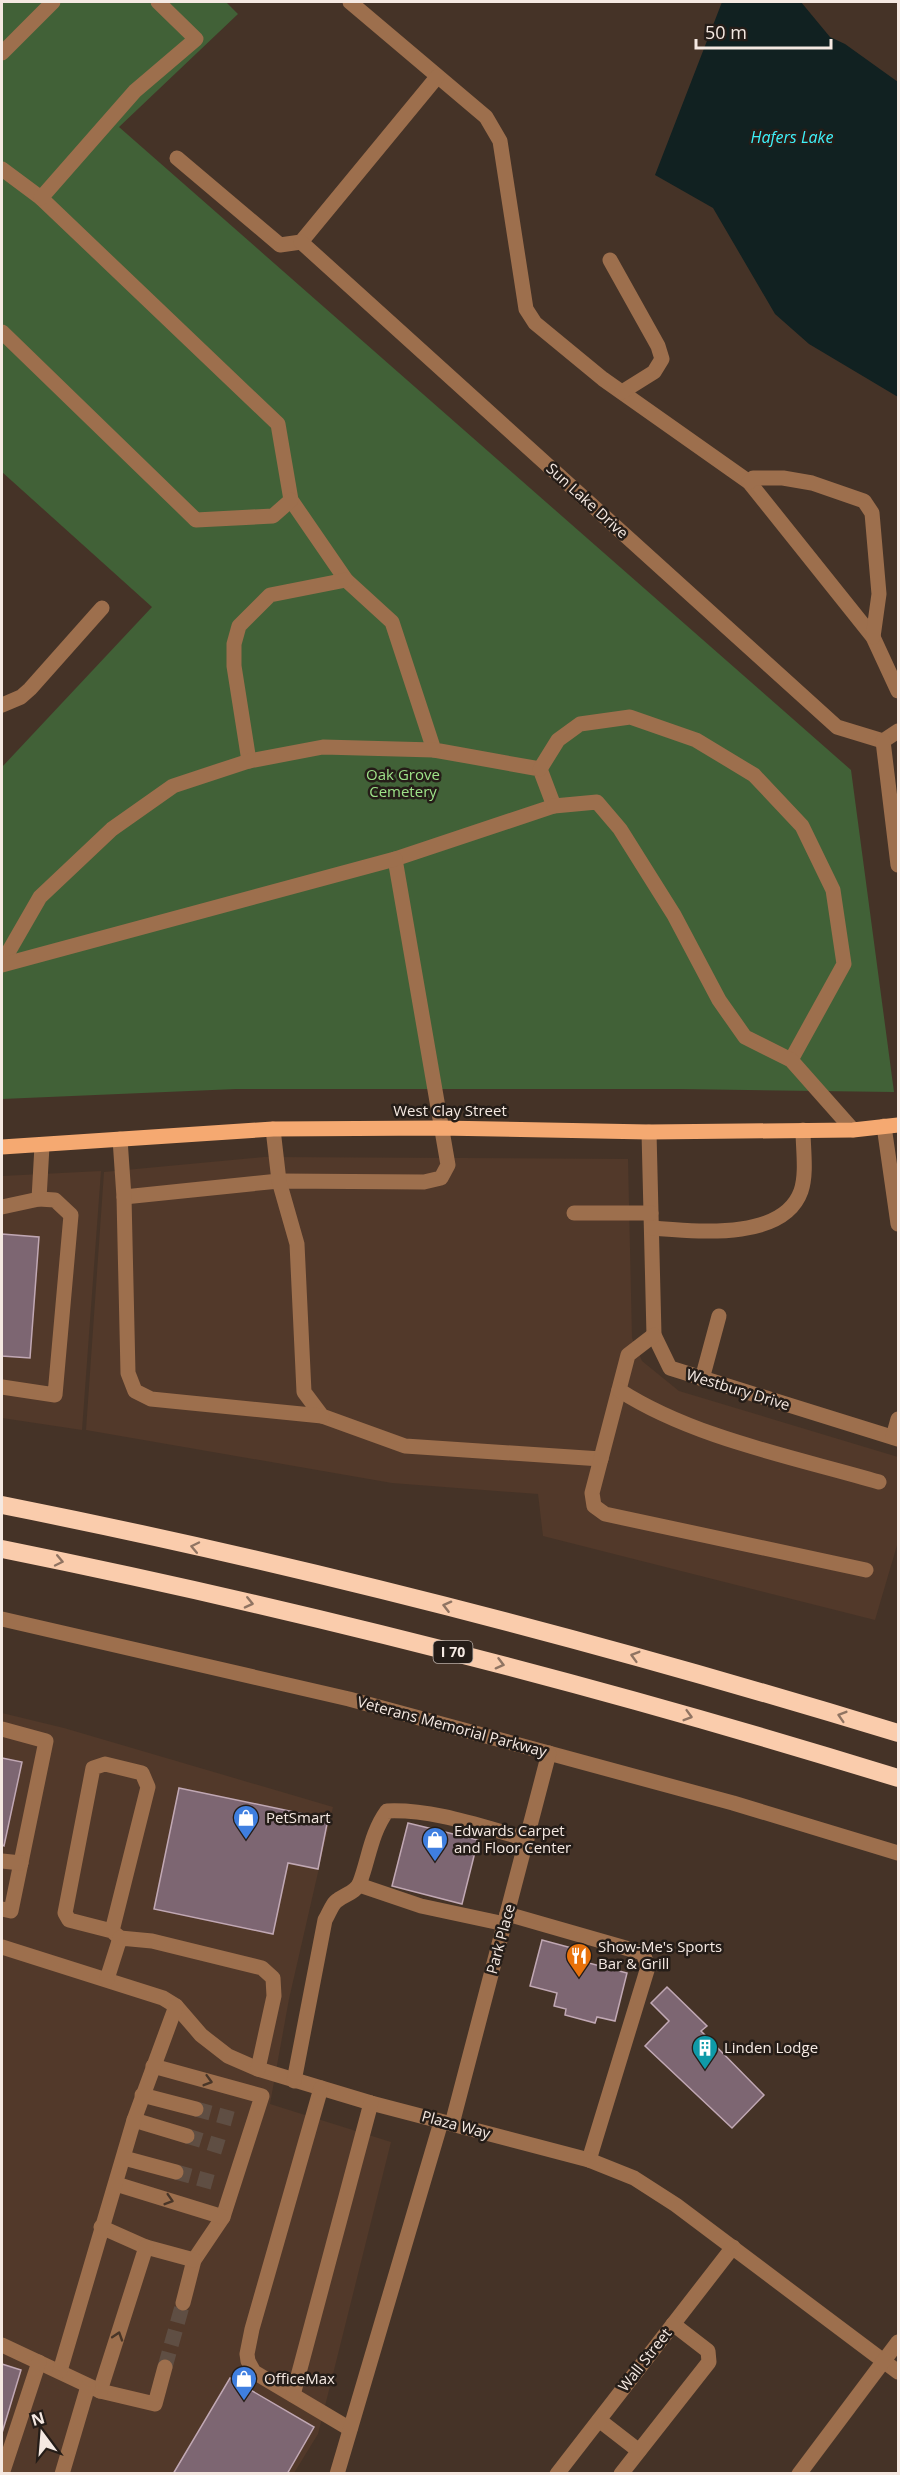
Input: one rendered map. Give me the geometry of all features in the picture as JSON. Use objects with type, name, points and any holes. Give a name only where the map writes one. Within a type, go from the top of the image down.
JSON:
[{"type":"highway","points":[[2,1505],[257,1560],[492,1617],[898,1733]]},
{"type":"highway","name":"I 70","points":[[2,1550],[227,1598],[486,1660],[745,1732],[898,1778]]},
{"type":"main road","name":"West Clay Street","points":[[2,1147],[273,1129],[440,1128],[649,1132],[853,1130],[891,1126]]},
{"type":"street","points":[[2,53],[53,2]]},
{"type":"street","points":[[41,198],[135,91],[196,39],[158,2]]},
{"type":"street","points":[[350,2],[486,117],[500,141],[526,309],[535,323],[622,392],[749,482],[873,637],[898,691]]},
{"type":"street","points":[[177,158],[280,245],[301,242],[437,77]]},
{"type":"street","points":[[2,169],[41,198],[278,424],[291,500],[346,579],[392,622],[434,750]]},
{"type":"street","name":"Sun Lake Drive","points":[[301,242],[837,727],[883,741]]},
{"type":"street","points":[[610,260],[658,346],[662,359],[654,372],[622,392]]},
{"type":"street","points":[[2,332],[195,520],[273,516],[291,500]]},
{"type":"street","points":[[749,482],[753,478],[783,477],[827,486],[864,501],[872,513],[879,594],[873,637]]},
{"type":"street","points":[[249,761],[234,666],[234,644],[239,626],[270,595],[346,579]]},
{"type":"street","points":[[2,705],[21,697],[30,689],[102,608]]},
{"type":"street","points":[[540,769],[558,740],[580,724],[630,717],[696,740],[754,775],[802,826],[833,890],[844,964],[791,1060]]},
{"type":"street","points":[[898,731],[883,741],[898,865]]},
{"type":"street","points":[[2,964],[40,897],[112,829],[173,786],[249,761],[323,747],[434,750],[540,769]]},
{"type":"street","points":[[540,769],[554,806]]},
{"type":"street","points":[[2,964],[395,859],[554,806],[597,802],[620,829],[674,915],[719,1000],[745,1037],[791,1060],[853,1130]]},
{"type":"street","points":[[124,1197],[279,1181],[424,1182],[441,1178],[448,1165],[395,859]]},
{"type":"street","points":[[891,1126],[898,1214]]},
{"type":"street","points":[[273,1129],[279,1181],[297,1244],[304,1392],[322,1416]]},
{"type":"street","points":[[574,1212],[717,1232],[748,1229],[790,1208],[801,1191],[803,1130]]},
{"type":"street","name":"Westbury Drive","points":[[649,1132],[654,1335],[670,1368],[896,1438]]},
{"type":"street","points":[[120,1139],[124,1197],[128,1373],[135,1391],[151,1399],[322,1416],[405,1446],[601,1459]]},
{"type":"street","points":[[39,1200],[42,1146]]},
{"type":"street","points":[[2,1207],[39,1200],[55,1200],[71,1215],[55,1395],[2,1387]]},
{"type":"street","points":[[702,1379],[719,1316]]},
{"type":"street","points":[[654,1335],[628,1355],[592,1493],[594,1506],[605,1514],[866,1570]]},
{"type":"street","points":[[619,1390],[648,1409],[685,1425],[879,1482]]},
{"type":"street","points":[[896,1438],[898,1419]]},
{"type":"street","name":"Veterans Memorial Parkway","points":[[2,1619],[349,1699],[733,1803],[898,1853]]},
{"type":"street","points":[[2,1729],[45,1741],[11,1911],[2,1909]]},
{"type":"street","name":"Park Place","points":[[342,2470],[350,2429],[446,2123],[506,1919],[549,1753]]},
{"type":"street","points":[[107,1979],[116,1935],[148,1787],[142,1773],[105,1764],[93,1768],[65,1913],[69,1920],[116,1935],[152,1941],[262,1968],[273,1978],[274,1996],[258,2069]]},
{"type":"street","points":[[294,2080],[326,1920],[336,1900],[348,1895],[359,1885],[365,1859],[380,1821],[387,1811],[404,1810],[457,1820],[527,1839]]},
{"type":"street","points":[[2,1860],[21,1863]]},
{"type":"street","points":[[359,1885],[421,1906],[506,1919],[644,1953],[648,1968],[589,2160]]},
{"type":"street","name":"Plaza Way","points":[[2,1947],[163,1998],[176,2006],[201,2034],[228,2056],[258,2069],[371,2103],[589,2160],[634,2178],[657,2191],[898,2372]]},
{"type":"street","points":[[60,2371],[134,2120],[176,2006]]},
{"type":"street","points":[[153,2066],[262,2096],[247,2123],[244,2153],[225,2186],[223,2217],[194,2260],[183,2304]]},
{"type":"street","points":[[321,2088],[252,2329],[247,2354],[250,2367],[254,2372],[350,2429]]},
{"type":"street","points":[[142,2095],[196,2109]]},
{"type":"street","points":[[293,2395],[371,2103]]},
{"type":"street","points":[[134,2120],[187,2136]]},
{"type":"street","points":[[229,2149],[244,2153]]},
{"type":"street","points":[[124,2158],[176,2172]]},
{"type":"street","points":[[116,2184],[223,2217]]},
{"type":"street","points":[[101,2227],[146,2247],[194,2260]]},
{"type":"street","points":[[62,2474],[146,2247]]},
{"type":"street","name":"Wall Street","points":[[557,2474],[732,2247]]},
{"type":"street","points":[[621,2474],[709,2362],[708,2351],[673,2324]]},
{"type":"street","points":[[799,2474],[898,2342]]},
{"type":"street","points":[[2,2345],[94,2389],[155,2403],[165,2367]]},
{"type":"street","points":[[2,2474],[39,2362]]},
{"type":"street","points":[[599,2420],[639,2451]]},
{"type":"shaded area","points":[[264,1157],[628,1159],[632,1338],[642,1361],[679,1391],[898,1457],[898,1542],[875,1620],[543,1536],[538,1494],[392,1483],[86,1430],[104,1172]]},
{"type":"shaded area","points":[[101,1171],[82,1430],[2,1418],[2,1176]]},
{"type":"shaded area","points":[[2,1713],[64,1728],[333,1807],[289,1999],[270,2104],[391,2142],[318,2434],[294,2473],[2,2474]]},
{"type":"green space","name":"Oak Grove Cemetery","points":[[2,2],[226,2],[238,14],[119,127],[851,770],[894,1092],[679,1089],[236,1089],[2,1099],[2,767],[152,607],[2,472]]},
{"type":"water","name":"Hafers Lake","points":[[722,2],[801,2],[830,37],[845,44],[898,82],[898,397],[809,344],[775,314],[713,208],[655,175]]},
{"type":"building","points":[[2,1234],[39,1237],[30,1358],[2,1356]]},
{"type":"building","points":[[2,1758],[22,1762],[4,1846],[2,1845]]},
{"type":"building","name":"PetSmart","points":[[179,1788],[328,1819],[318,1869],[288,1863],[273,1934],[154,1909]]},
{"type":"building","name":"Edwards Carpet and Floor Center","points":[[408,1823],[478,1840],[462,1904],[392,1886]]},
{"type":"building","name":"Show-Me's Sports Bar & Grill","points":[[542,1940],[583,1951],[581,1961],[627,1973],[615,2021],[597,2017],[595,2023],[565,2015],[566,2009],[554,2006],[557,1993],[530,1986]]},
{"type":"building","name":"Linden Lodge","points":[[667,1987],[707,2026],[701,2031],[764,2095],[732,2128],[645,2046],[669,2021],[651,2003]]},
{"type":"building","points":[[2,2364],[21,2370],[2,2433]]},
{"type":"building","name":"OfficeMax","points":[[230,2378],[314,2427],[287,2474],[173,2474]]},
{"type":"tunnel","points":[[196,2109],[240,2121]]},
{"type":"tunnel","points":[[187,2136],[229,2149]]},
{"type":"tunnel","points":[[176,2172],[219,2184]]},
{"type":"tunnel","points":[[165,2367],[183,2303]]},
{"type":"place","name":"PetSmart","points":[[246,1841]]},
{"type":"place","name":"Edwards Carpet and Floor Center","points":[[435,1863]]},
{"type":"place","name":"Show-Me's Sports Bar & Grill","points":[[579,1979]]},
{"type":"place","name":"Linden Lodge","points":[[705,2071]]},
{"type":"place","name":"OfficeMax","points":[[244,2402]]}]
